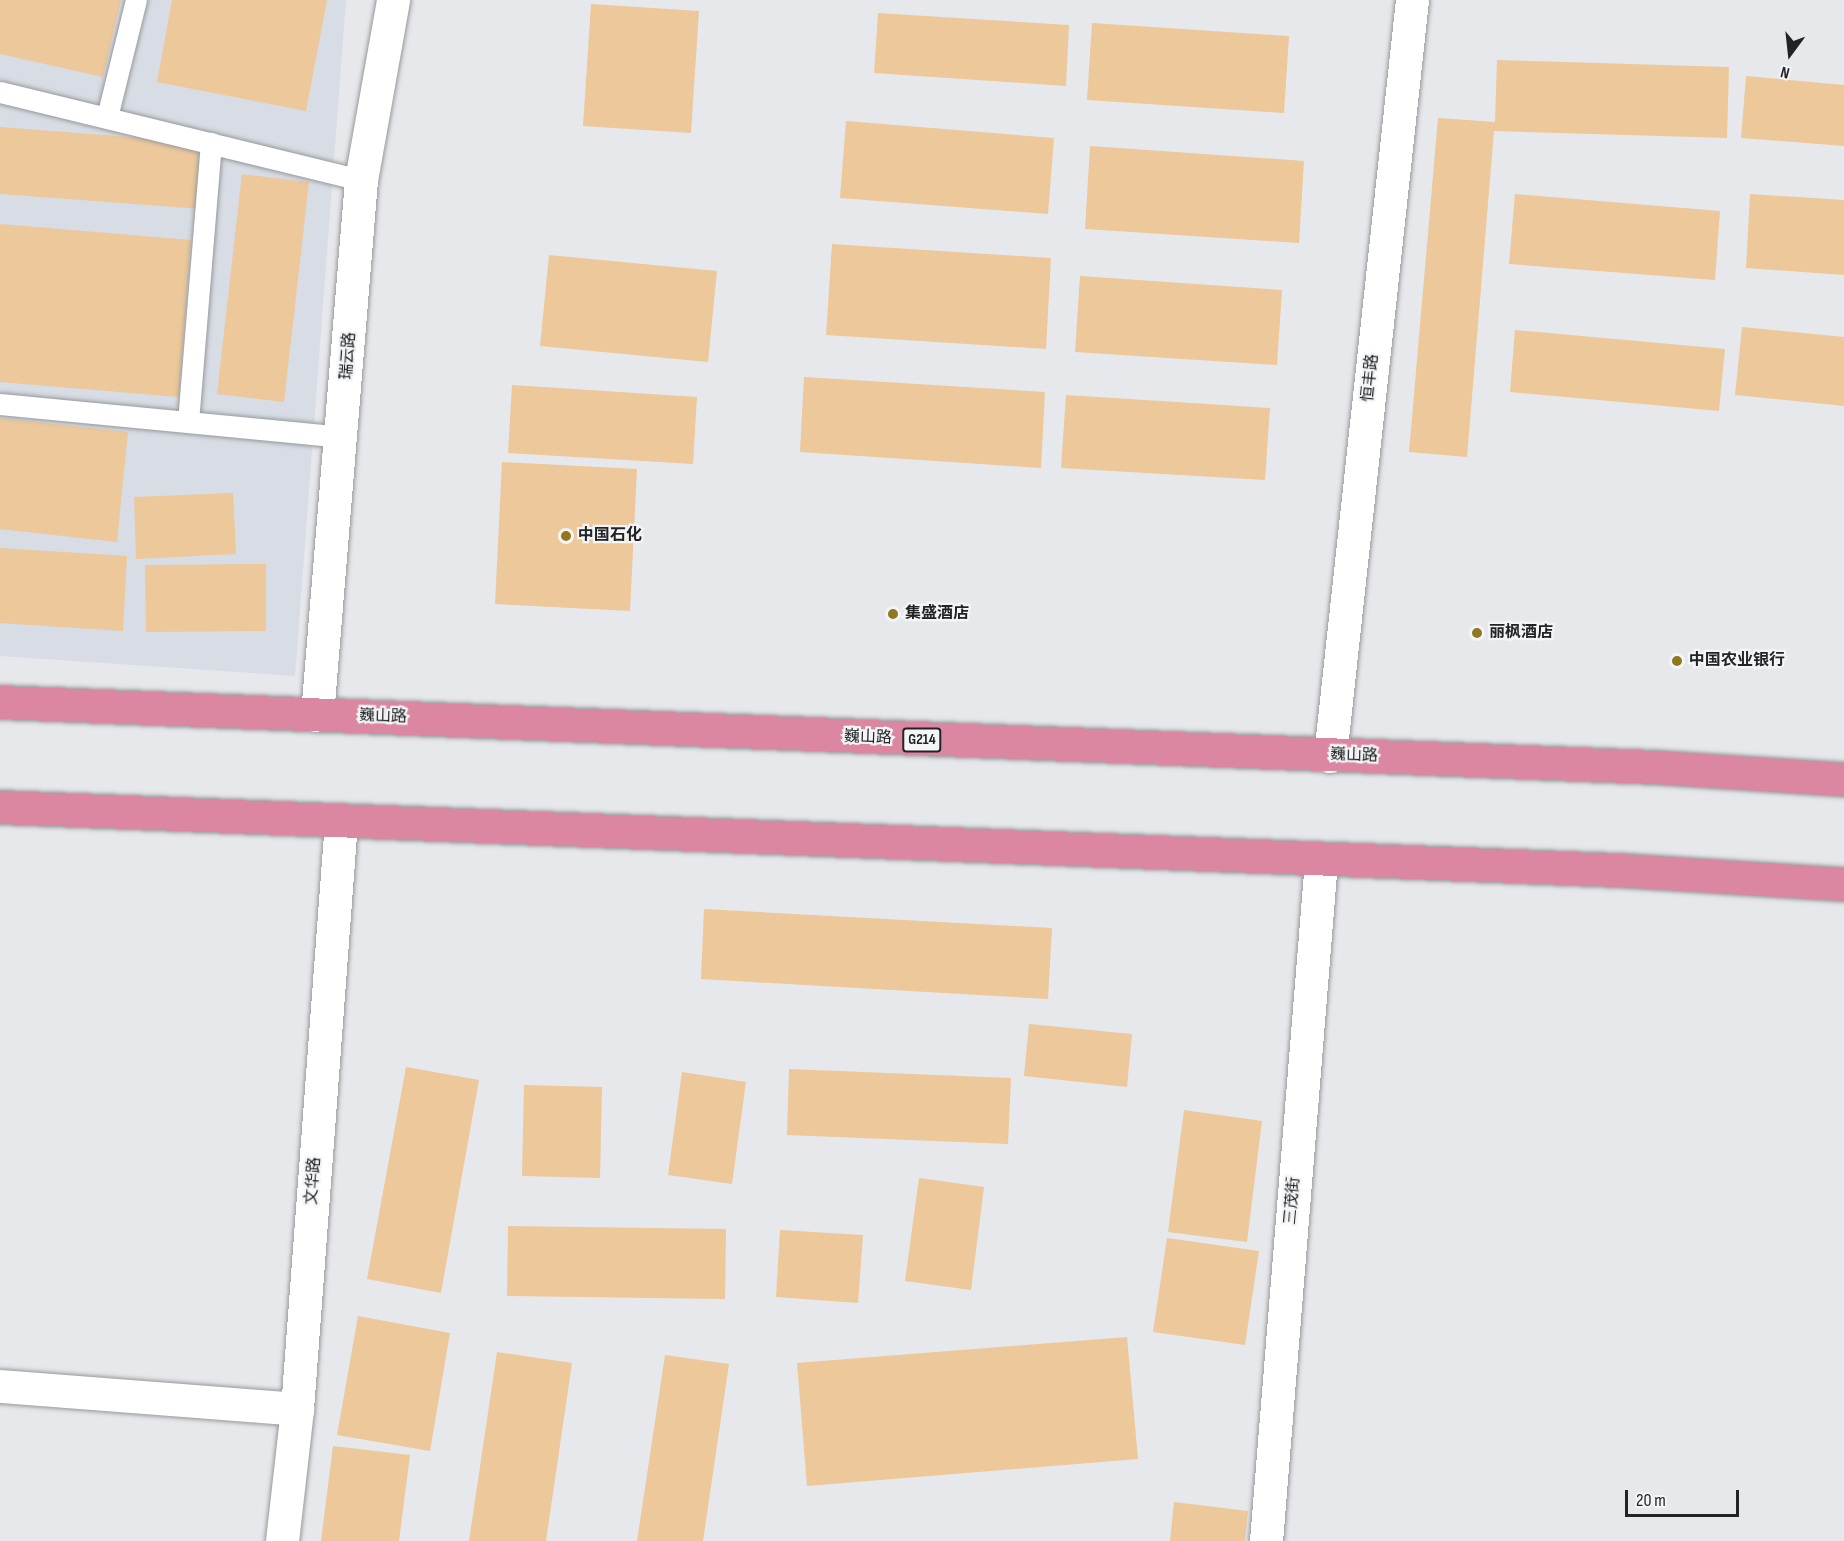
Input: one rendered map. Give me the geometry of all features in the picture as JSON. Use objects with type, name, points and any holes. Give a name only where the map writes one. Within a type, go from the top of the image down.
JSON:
[{"type":"highway","name":"巍山路","points":[[0,702],[1667,768],[1844,779]]},
{"type":"highway","points":[[0,807],[1644,871],[1844,884]]},
{"type":"street","name":"瑞云路","points":[[317,714],[343,437],[362,180],[393,0]]},
{"type":"street","name":"恒丰路","points":[[1330,756],[1412,0]]},
{"type":"street","name":"文华路","points":[[282,1541],[297,1409],[341,820]]},
{"type":"street","name":"三茂街","points":[[1266,1541],[1321,860]]},
{"type":"street","points":[[0,1386],[297,1409]]},
{"type":"lane","points":[[108,117],[136,0]]},
{"type":"lane","points":[[0,92],[362,180]]},
{"type":"lane","points":[[188,422],[211,143]]},
{"type":"lane","points":[[0,404],[343,437]]},
{"type":"shaded area","points":[[0,0],[346,0],[295,676],[0,656]]},
{"type":"building","points":[[0,0],[121,0],[103,77],[0,54]]},
{"type":"building","points":[[172,0],[327,0],[306,111],[157,82]]},
{"type":"building","points":[[591,4],[699,11],[691,133],[583,126]]},
{"type":"building","points":[[878,13],[1069,25],[1066,86],[874,73]]},
{"type":"building","points":[[1092,23],[1289,36],[1284,113],[1087,100]]},
{"type":"building","points":[[1497,60],[1729,67],[1727,138],[1494,131],[1467,457],[1409,452],[1438,118],[1495,122]]},
{"type":"building","points":[[1746,76],[1844,85],[1844,146],[1741,138]]},
{"type":"building","points":[[846,121],[1054,138],[1048,214],[840,198]]},
{"type":"building","points":[[0,127],[207,143],[202,209],[0,194]]},
{"type":"building","points":[[1090,146],[1304,161],[1299,243],[1085,229]]},
{"type":"building","points":[[242,174],[309,182],[284,402],[217,394]]},
{"type":"building","points":[[1515,194],[1720,211],[1715,280],[1509,264]]},
{"type":"building","points":[[1750,194],[1844,200],[1844,275],[1746,268]]},
{"type":"building","points":[[0,224],[191,240],[179,397],[0,382]]},
{"type":"building","points":[[832,244],[1051,258],[1046,349],[826,335]]},
{"type":"building","points":[[549,255],[717,271],[708,362],[540,346]]},
{"type":"building","points":[[1080,276],[1282,290],[1277,365],[1075,352]]},
{"type":"building","points":[[1742,327],[1844,337],[1844,406],[1735,395]]},
{"type":"building","points":[[1515,330],[1725,349],[1719,411],[1510,392]]},
{"type":"building","points":[[804,377],[1045,392],[1041,468],[800,452]]},
{"type":"building","points":[[512,385],[697,397],[693,464],[508,453]]},
{"type":"building","points":[[1066,395],[1270,408],[1265,480],[1061,468]]},
{"type":"building","points":[[0,418],[128,432],[117,542],[0,529]]},
{"type":"building","name":"中国石化","points":[[502,462],[637,469],[630,611],[495,604]]},
{"type":"building","points":[[233,493],[236,554],[136,559],[134,497]]},
{"type":"building","points":[[0,548],[127,556],[123,631],[0,623]]},
{"type":"building","points":[[266,564],[266,631],[146,632],[145,565]]},
{"type":"building","points":[[704,909],[1052,928],[1048,999],[701,979]]},
{"type":"building","points":[[1029,1024],[1132,1034],[1127,1087],[1024,1076]]},
{"type":"building","points":[[406,1067],[479,1080],[441,1293],[367,1279]]},
{"type":"building","points":[[789,1069],[1011,1078],[1008,1144],[787,1135]]},
{"type":"building","points":[[682,1072],[746,1082],[732,1184],[668,1175]]},
{"type":"building","points":[[524,1085],[602,1087],[600,1178],[522,1176]]},
{"type":"building","points":[[1184,1110],[1262,1121],[1247,1242],[1168,1232]]},
{"type":"building","points":[[919,1178],[984,1187],[971,1290],[905,1281]]},
{"type":"building","points":[[508,1226],[726,1229],[725,1299],[507,1296]]},
{"type":"building","points":[[780,1230],[863,1235],[858,1303],[776,1297]]},
{"type":"building","points":[[1167,1238],[1259,1251],[1245,1345],[1153,1332]]},
{"type":"building","points":[[358,1316],[450,1333],[430,1451],[337,1435]]},
{"type":"building","points":[[1127,1337],[1138,1459],[807,1486],[797,1363]]},
{"type":"building","points":[[497,1352],[572,1363],[546,1541],[469,1541]]},
{"type":"building","points":[[665,1355],[729,1364],[703,1541],[637,1541]]},
{"type":"building","points":[[333,1446],[410,1455],[399,1541],[321,1541]]},
{"type":"building","points":[[1174,1502],[1248,1511],[1245,1541],[1170,1541]]},
{"type":"place","name":"中国石化","points":[[566,536]]},
{"type":"place","name":"集盛酒店","points":[[893,614]]},
{"type":"place","name":"丽枫酒店","points":[[1477,633]]},
{"type":"place","name":"中国农业银行","points":[[1677,661]]}]
